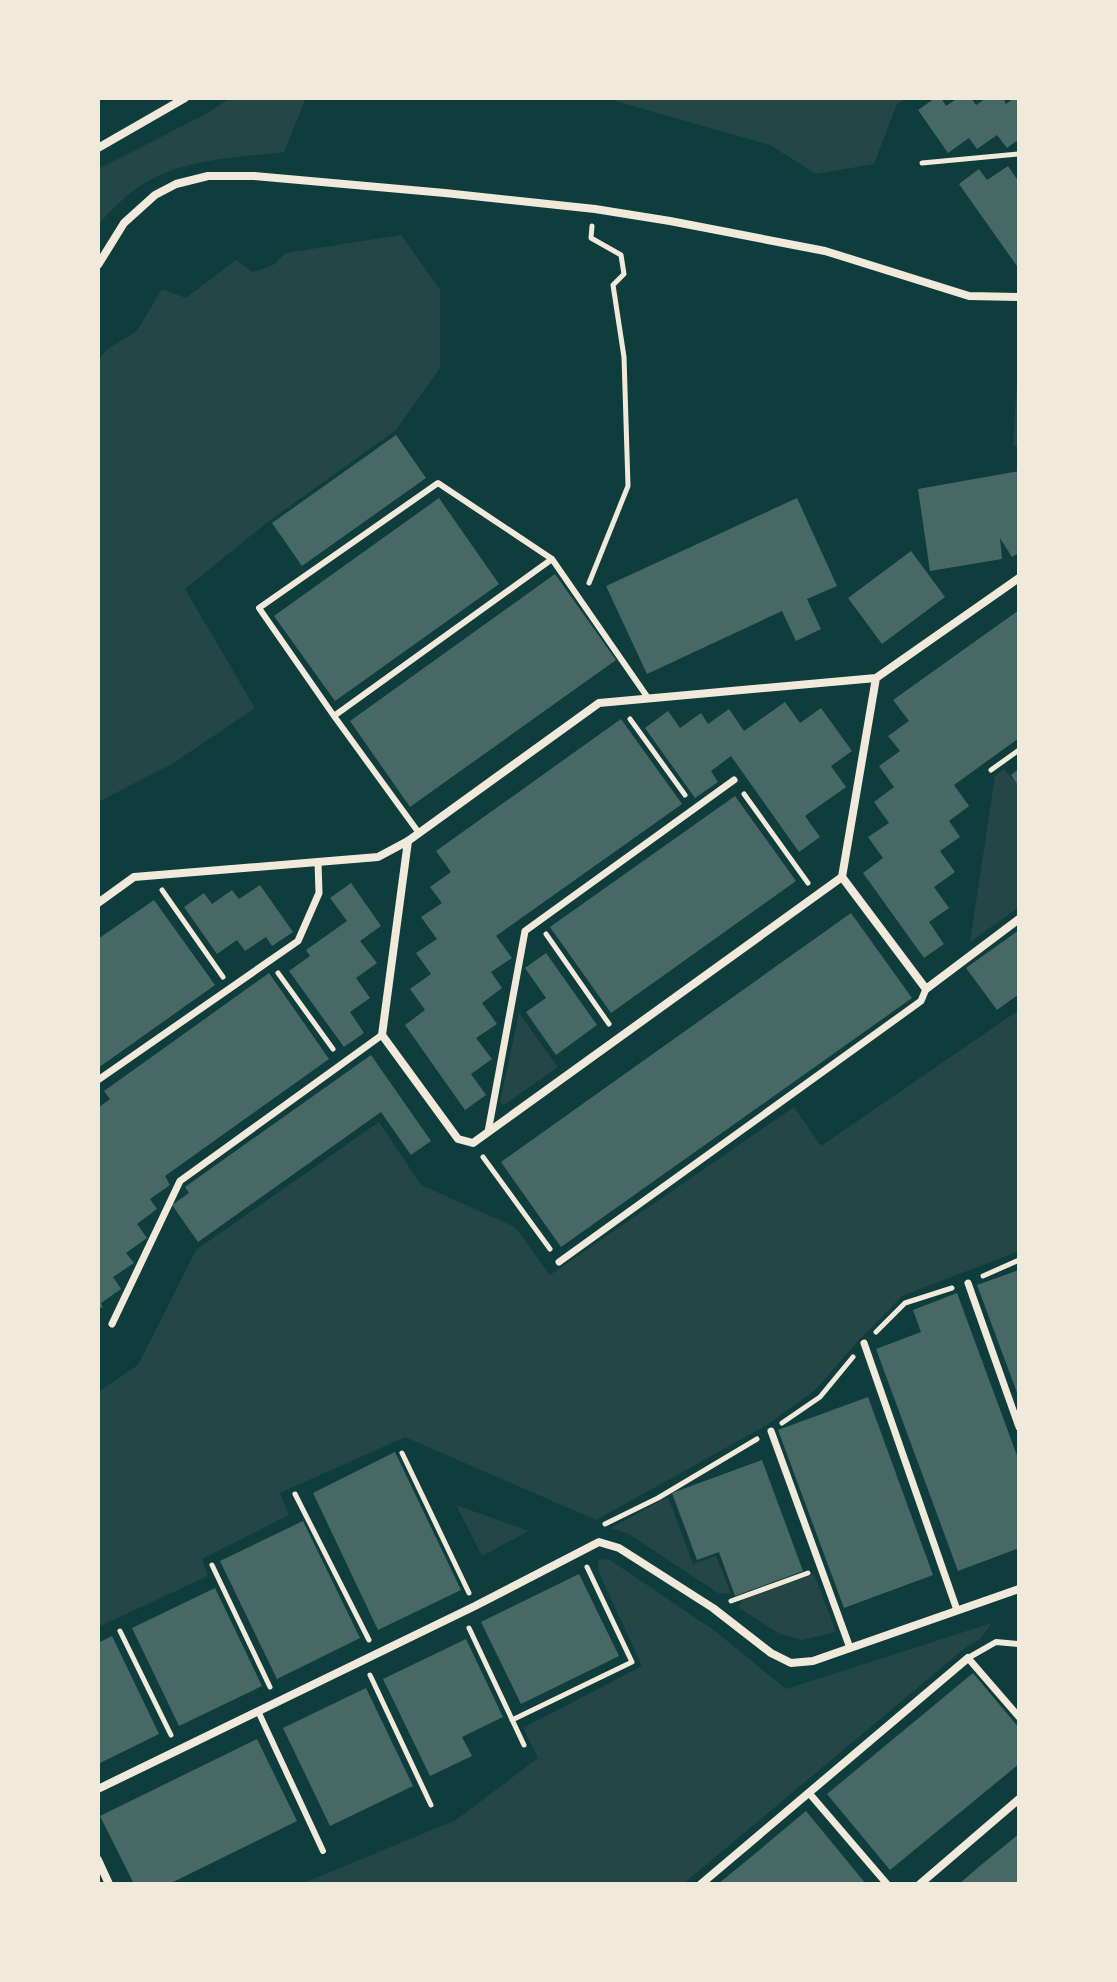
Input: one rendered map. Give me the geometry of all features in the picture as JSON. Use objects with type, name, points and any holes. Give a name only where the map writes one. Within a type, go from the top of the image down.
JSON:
[{"type":"street","points":[[98,148],[185,98]]},
{"type":"street","points":[[98,265],[124,223],[155,195],[176,184],[208,176],[254,176],[595,209],[825,251],[969,296],[1019,297]]},
{"type":"street","points":[[98,903],[134,877],[378,857],[408,841],[599,703],[876,678],[1019,578]]},
{"type":"street","points":[[408,841],[382,1035],[458,1139],[473,1143],[842,877],[876,678]]},
{"type":"street","points":[[488,1132],[525,931],[734,780]]},
{"type":"street","points":[[98,1080],[298,941],[319,893],[318,863]]},
{"type":"street","points":[[842,877],[926,989]]},
{"type":"street","points":[[559,1262],[921,1001],[926,989],[1019,919]]},
{"type":"street","points":[[112,1324],[180,1181],[382,1035]]},
{"type":"street","points":[[968,1283],[1019,1427]]},
{"type":"street","points":[[864,1343],[957,1610]]},
{"type":"street","points":[[771,1431],[850,1648]]},
{"type":"street","points":[[98,1789],[475,1606],[599,1542],[619,1548],[713,1608],[771,1653],[791,1663],[813,1661],[1019,1589]]},
{"type":"street","points":[[701,1884],[968,1658],[1019,1717]]},
{"type":"street","points":[[809,1793],[887,1884]]},
{"type":"street","points":[[920,1884],[1019,1799]]},
{"type":"street","points":[[98,1860],[109,1884]]},
{"type":"lane","points":[[419,833],[259,608],[438,483],[552,559],[648,698]]},
{"type":"lane","points":[[334,716],[552,559]]},
{"type":"lane","points":[[968,1658],[996,1642],[1019,1644]]},
{"type":"lane","points":[[258,1711],[323,1851]]},
{"type":"path","points":[[922,163],[1019,154]]},
{"type":"path","points":[[580,597],[590,582],[628,486],[624,357],[613,285],[624,274],[621,255],[591,238],[595,209]]},
{"type":"path","points":[[617,701],[695,808]]},
{"type":"path","points":[[991,770],[1019,750]]},
{"type":"path","points":[[734,780],[817,895]]},
{"type":"path","points":[[152,876],[230,988]]},
{"type":"path","points":[[538,921],[618,1038]]},
{"type":"path","points":[[269,961],[343,1063]]},
{"type":"path","points":[[473,1143],[559,1262]]},
{"type":"path","points":[[590,1545],[601,1527],[679,1486],[771,1431],[820,1397],[864,1343],[905,1303],[968,1283],[1019,1260]]},
{"type":"path","points":[[402,1453],[475,1606]]},
{"type":"path","points":[[295,1494],[376,1654]]},
{"type":"path","points":[[512,1720],[632,1662],[579,1551]]},
{"type":"path","points":[[212,1565],[278,1702]]},
{"type":"path","points":[[713,1608],[820,1569]]},
{"type":"path","points":[[462,1612],[524,1745]]},
{"type":"path","points":[[120,1631],[179,1750]]},
{"type":"path","points":[[364,1660],[431,1805]]},
{"type":"shaded area","points":[[230,98],[306,98],[284,152],[218,159],[176,169],[137,188],[98,226],[98,169],[208,113]]},
{"type":"shaded area","points":[[605,98],[908,98],[897,104],[874,164],[816,174],[770,145]]},
{"type":"shaded area","points":[[401,235],[440,290],[440,368],[396,430],[269,521],[185,589],[255,708],[172,764],[98,802],[98,360],[106,350],[137,331],[162,289],[186,298],[236,260],[253,272],[273,265],[286,253]]},
{"type":"shaded area","points":[[1019,351],[1019,447],[1013,445]]},
{"type":"shaded area","points":[[1004,769],[1019,787],[1019,907],[970,942],[995,776]]},
{"type":"shaded area","points":[[1019,1010],[1019,1251],[902,1296],[815,1390],[767,1425],[596,1520],[405,1437],[280,1493],[289,1515],[202,1559],[208,1576],[98,1627],[98,1392],[138,1365],[196,1250],[379,1122],[421,1185],[515,1227],[550,1275],[794,1107],[821,1146]]},
{"type":"shaded area","points":[[519,1013],[558,1067],[504,1105],[500,1102]]},
{"type":"shaded area","points":[[668,1497],[693,1564],[716,1556],[731,1594],[718,1593],[629,1534],[611,1528]]},
{"type":"shaded area","points":[[456,1505],[529,1531],[482,1556]]},
{"type":"shaded area","points":[[598,1559],[610,1560],[715,1631],[786,1689],[992,1623],[981,1638],[965,1648],[683,1884],[301,1884],[456,1820],[538,1758],[523,1728],[642,1666],[599,1573]]},
{"type":"shaded area","points":[[814,1574],[836,1632],[802,1640],[780,1634],[739,1608],[743,1599]]},
{"type":"building","points":[[935,98],[941,98],[946,106],[958,98],[971,98],[976,105],[987,98],[1003,98],[1006,104],[1019,98],[1019,139],[1007,148],[997,135],[977,149],[969,138],[948,153],[918,110]]},
{"type":"building","points":[[1008,166],[1019,178],[1019,269],[959,184],[979,169],[987,180]]},
{"type":"building","points":[[396,435],[426,478],[302,566],[272,523]]},
{"type":"building","points":[[1019,471],[1019,553],[1012,557],[1000,538],[1002,559],[930,571],[918,489]]},
{"type":"building","points":[[439,498],[499,584],[335,701],[274,616]]},
{"type":"building","points":[[797,498],[837,586],[807,599],[821,629],[796,641],[782,611],[647,674],[606,586]]},
{"type":"building","points":[[911,551],[945,597],[882,644],[848,598]]},
{"type":"building","points":[[555,574],[616,660],[410,807],[350,721]]},
{"type":"building","points":[[1019,610],[1019,738],[954,785],[969,806],[949,821],[960,837],[940,851],[955,872],[934,887],[949,908],[929,922],[944,944],[924,958],[863,873],[883,858],[868,837],[889,823],[874,802],[894,787],[879,766],[900,751],[888,736],[909,721],[893,700]]},
{"type":"building","points":[[785,702],[800,723],[821,708],[852,751],[831,766],[846,787],[805,816],[820,837],[799,852],[731,756],[711,771],[718,782],[695,798],[645,728],[668,711],[680,728],[701,713],[708,724],[729,709],[744,731]]},
{"type":"building","points":[[621,719],[682,804],[496,936],[512,958],[491,972],[502,988],[482,1003],[497,1024],[476,1038],[492,1059],[471,1074],[486,1095],[465,1110],[405,1025],[425,1010],[410,989],[431,974],[416,953],[437,939],[421,917],[442,903],[430,887],[451,872],[436,851]]},
{"type":"building","points":[[1019,769],[1019,787],[1011,775]]},
{"type":"building","points":[[735,796],[796,881],[611,1013],[550,927]]},
{"type":"building","points":[[351,883],[381,926],[360,941],[377,963],[356,978],[370,998],[350,1012],[364,1033],[344,1047],[289,971],[310,956],[306,950],[347,921],[330,898]]},
{"type":"building","points":[[260,885],[293,932],[272,946],[266,937],[245,951],[237,940],[217,954],[184,907],[204,893],[212,904],[232,890],[239,899]]},
{"type":"building","points":[[154,900],[215,985],[98,1068],[98,939]]},
{"type":"building","points":[[851,913],[912,998],[561,1247],[501,1162]]},
{"type":"building","points":[[1019,930],[1019,994],[997,1010],[966,968]]},
{"type":"building","points":[[546,953],[597,1025],[556,1055],[526,1012],[546,998],[525,968]]},
{"type":"building","points":[[269,973],[329,1059],[165,1176],[170,1185],[150,1199],[157,1209],[137,1224],[147,1238],[126,1253],[134,1263],[113,1277],[121,1289],[101,1303],[103,1308],[98,1307],[98,1108],[110,1099],[104,1091]]},
{"type":"building","points":[[371,1055],[431,1141],[411,1155],[381,1112],[198,1242],[172,1205],[189,1193],[185,1187]]},
{"type":"building","points":[[1019,1270],[1019,1398],[977,1285]]},
{"type":"building","points":[[957,1293],[1019,1461],[1019,1548],[958,1571],[876,1349],[921,1332],[913,1310]]},
{"type":"building","points":[[868,1397],[933,1575],[844,1608],[778,1430]]},
{"type":"building","points":[[395,1452],[461,1590],[378,1630],[313,1493]]},
{"type":"building","points":[[762,1460],[803,1571],[735,1596],[719,1552],[697,1560],[672,1493]]},
{"type":"building","points":[[303,1521],[360,1638],[277,1679],[220,1561]]},
{"type":"building","points":[[579,1574],[619,1656],[521,1704],[481,1622]]},
{"type":"building","points":[[215,1588],[262,1686],[179,1726],[132,1628]]},
{"type":"building","points":[[112,1636],[159,1734],[98,1764],[98,1643]]},
{"type":"building","points":[[466,1639],[503,1717],[462,1737],[472,1756],[430,1776],[383,1679]]},
{"type":"building","points":[[973,1673],[1019,1728],[1019,1764],[890,1870],[827,1794]]},
{"type":"building","points":[[366,1688],[413,1786],[330,1826],[283,1728]]},
{"type":"building","points":[[257,1739],[297,1821],[169,1884],[134,1884],[100,1816]]},
{"type":"building","points":[[806,1811],[866,1884],[718,1884],[751,1857]]},
{"type":"building","points":[[1019,1834],[1019,1884],[959,1884],[981,1865]]}]
